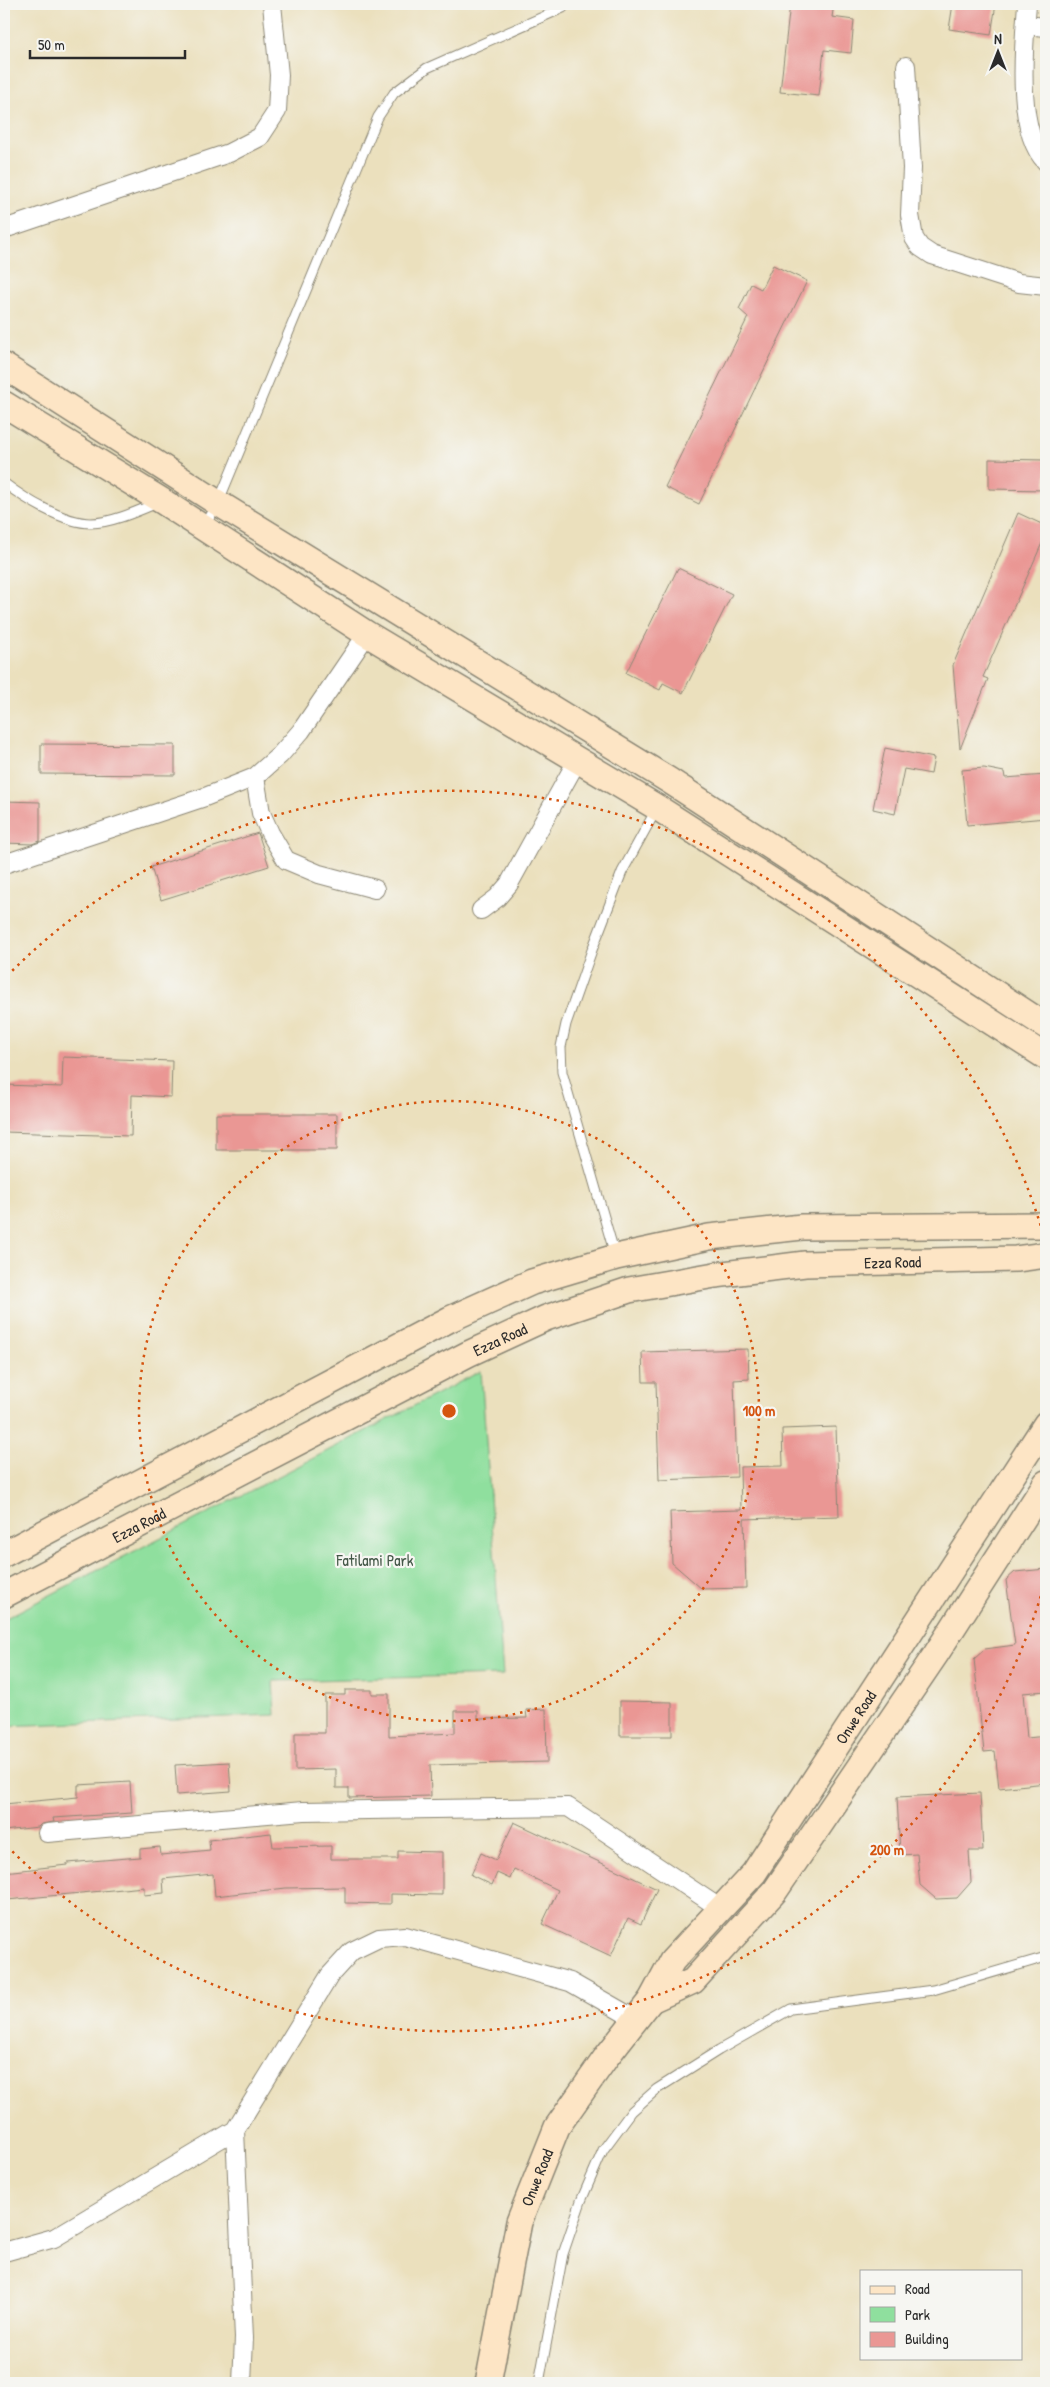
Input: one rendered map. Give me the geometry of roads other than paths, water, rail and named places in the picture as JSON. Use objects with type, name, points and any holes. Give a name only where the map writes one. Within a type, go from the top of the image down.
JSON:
[{"type":"main road","points":[[4,366],[218,503],[670,781],[1046,1026]]},
{"type":"main road","points":[[4,404],[162,501],[367,634],[658,808],[1046,1057]]},
{"type":"main road","points":[[4,1554],[450,1319],[532,1282],[616,1257],[709,1237],[802,1227],[1046,1225]]},
{"type":"main road","name":"Ezza Road","points":[[4,1595],[468,1354],[546,1318],[628,1290],[715,1275],[805,1264],[1016,1259],[1046,1255]]},
{"type":"main road","points":[[1016,1259],[1046,1269]]},
{"type":"main road","points":[[450,1319],[468,1354]]},
{"type":"main road","name":"Onwe Road","points":[[488,2383],[520,2222],[537,2173],[557,2127],[635,2019],[651,2000],[672,1961],[754,1873],[1046,1424]]},
{"type":"main road","name":"Onwe Road","points":[[651,2000],[693,1981],[775,1891],[936,1654],[1046,1483]]},
{"type":"main road","points":[[909,1636],[936,1654]]},
{"type":"street","points":[[4,229],[229,154],[260,137],[276,111],[279,75],[272,4]]},
{"type":"street","points":[[1027,4],[1022,68],[1031,138],[1038,154],[1046,162]]},
{"type":"street","points":[[1026,25],[1046,27]]},
{"type":"street","points":[[906,66],[912,168],[910,215],[914,238],[920,247],[932,255],[1019,283],[1046,286]]},
{"type":"street","points":[[4,864],[205,798],[255,777],[280,755],[300,731],[367,634]]},
{"type":"street","points":[[481,910],[497,898],[509,884],[578,759]]},
{"type":"street","points":[[255,777],[261,813],[270,834],[286,860],[319,874],[375,889]]},
{"type":"street","points":[[47,1834],[303,1811],[568,1807],[720,1909]]},
{"type":"street","points":[[4,2252],[54,2238],[235,2130],[330,1975],[352,1951],[379,1938],[404,1936],[570,1982],[635,2019]]},
{"type":"street","points":[[235,2130],[244,2338],[242,2383]]},
{"type":"lane","points":[[203,529],[218,503],[378,117],[394,94],[427,68],[563,8]]},
{"type":"lane","points":[[4,484],[61,517],[90,523],[126,515],[162,501]]},
{"type":"lane","points":[[616,1257],[562,1072],[561,1047],[566,1024],[588,959],[622,872],[658,808]]},
{"type":"lane","points":[[539,2383],[563,2254],[581,2201],[603,2150],[632,2111],[657,2089],[790,2009],[933,1990],[1046,1958]]},
{"type":"park label","name":"Fatilami Park","points":[[375,1560]]}]
